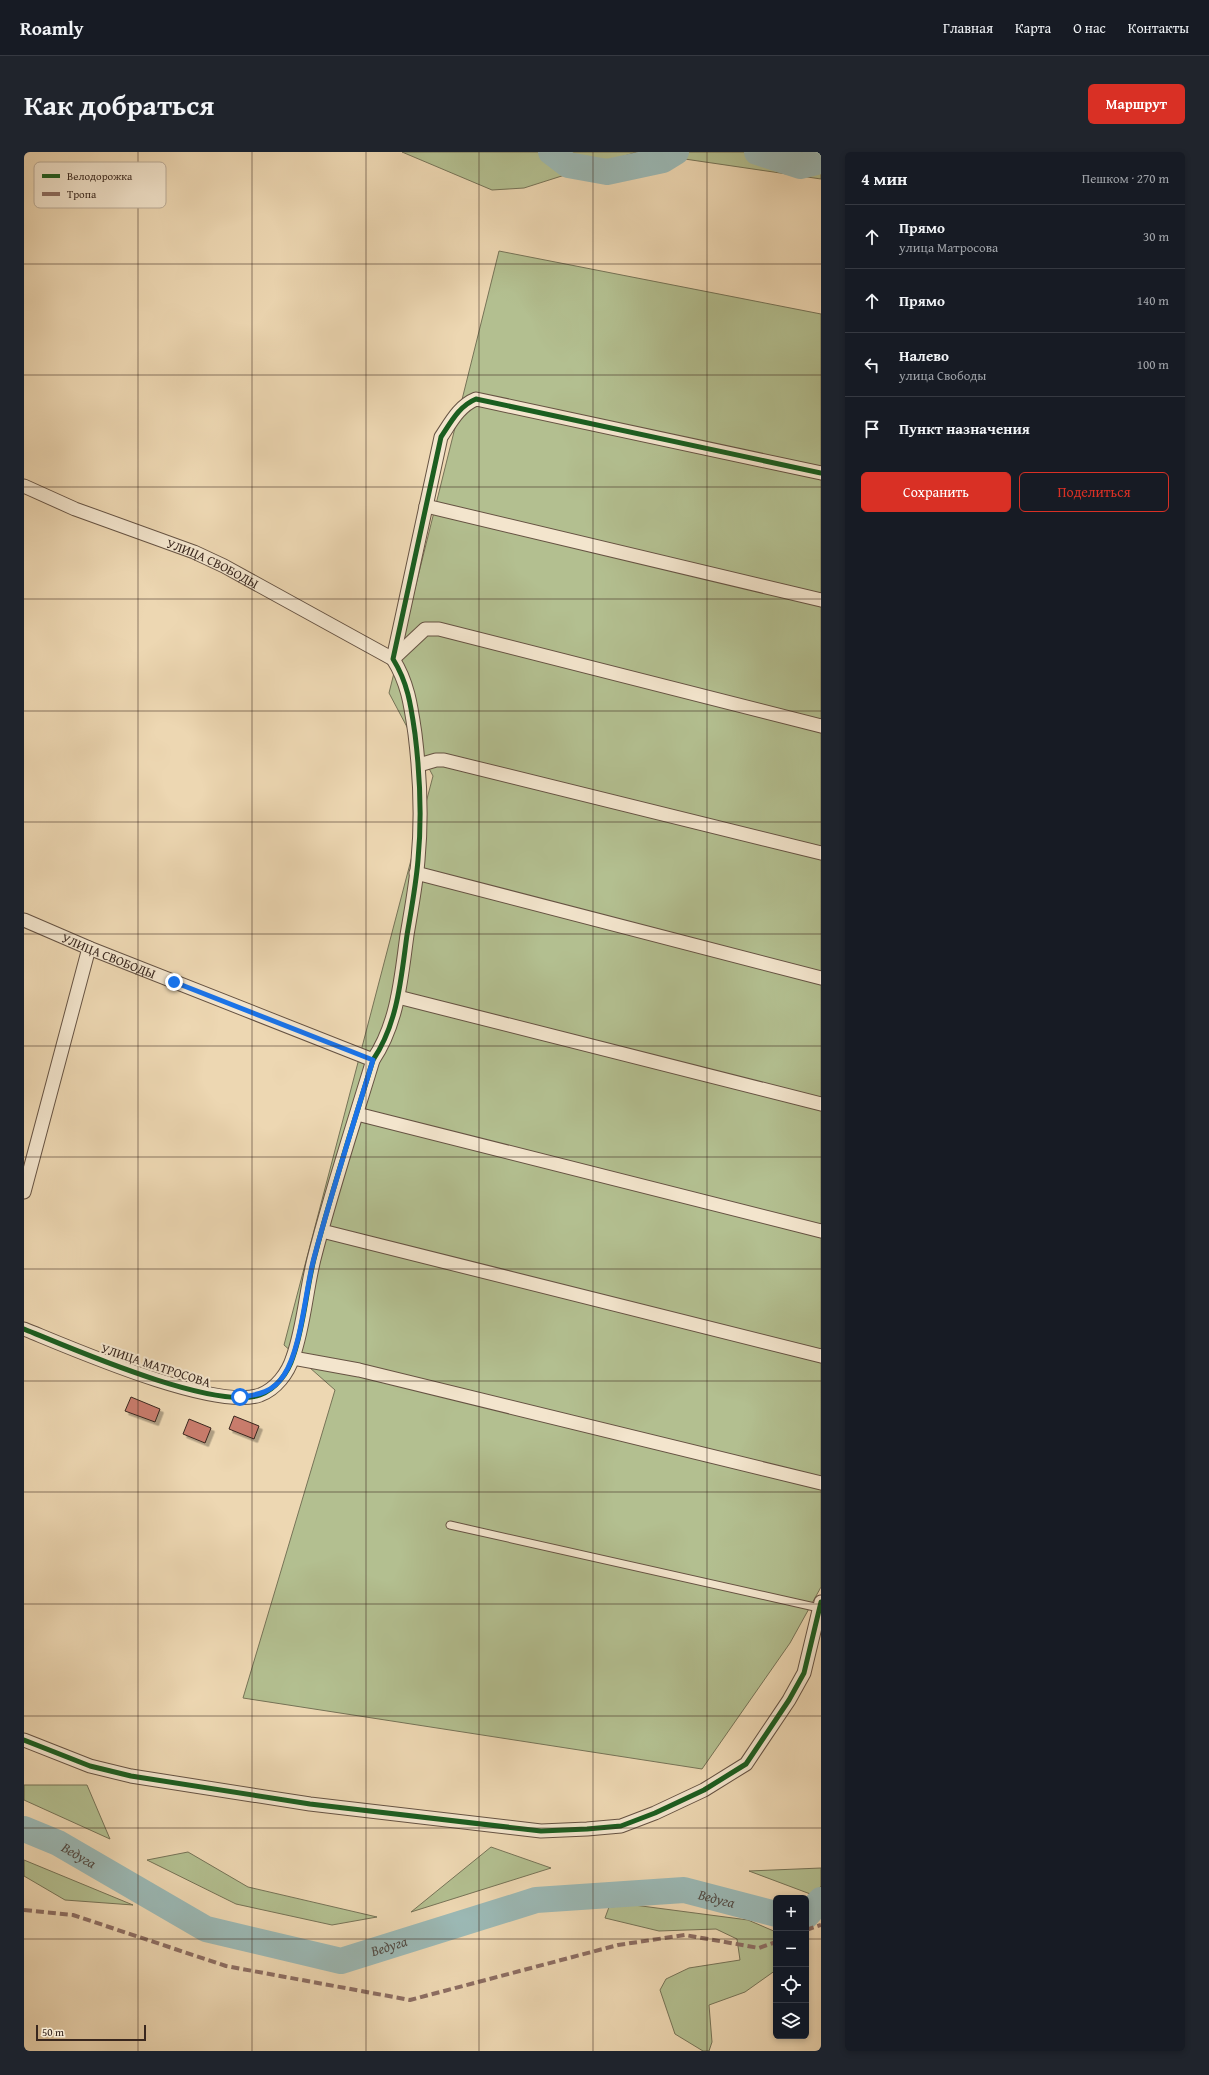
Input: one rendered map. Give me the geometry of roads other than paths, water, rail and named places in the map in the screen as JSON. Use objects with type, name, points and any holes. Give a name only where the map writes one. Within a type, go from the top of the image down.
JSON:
[{"type":"street","points":[[393,659],[441,437],[454,416],[468,403],[476,399],[821,473]]},
{"type":"street","name":"УЛИЦА СВОБОДЫ","points":[[24,486],[75,509],[194,552],[224,566],[393,659]]},
{"type":"street","points":[[426,506],[821,600]]},
{"type":"street","points":[[393,659],[425,629],[439,629],[821,726]]},
{"type":"street","name":"УЛИЦА МАТРОСОВА","points":[[24,1329],[69,1348],[169,1384],[214,1395],[259,1395],[273,1389],[284,1375],[293,1358],[314,1259],[373,1060],[384,1043],[398,997],[416,873],[420,802],[419,765],[411,702],[402,673],[393,659]]},
{"type":"street","points":[[419,765],[436,760],[444,760],[821,853]]},
{"type":"street","points":[[416,873],[821,978]]},
{"type":"street","name":"УЛИЦА СВОБОДЫ","points":[[24,920],[89,948],[373,1060]]},
{"type":"street","points":[[24,1192],[89,948]]},
{"type":"street","points":[[398,997],[821,1104]]},
{"type":"street","points":[[357,1114],[821,1231]]},
{"type":"street","points":[[322,1230],[821,1356]]},
{"type":"street","points":[[293,1358],[359,1370],[821,1483]]},
{"type":"street","points":[[24,1740],[90,1766],[131,1776],[310,1804],[541,1831],[621,1826],[655,1813],[704,1790],[746,1764],[789,1700],[804,1673],[820,1605]]},
{"type":"lane","points":[[450,1525],[820,1605]]},
{"type":"waterway","name":"Ведуга","points":[[551,152],[568,165],[607,172],[663,160],[676,152]]},
{"type":"waterway","name":"Ведуга","points":[[757,152],[800,166],[821,161]]},
{"type":"waterway","name":"Ведуга","points":[[24,1829],[58,1843],[206,1929],[341,1961],[536,1900],[684,1890],[773,1913]]},
{"type":"waterway","name":"Ведуга","points":[[809,1913],[821,1900]]}]
